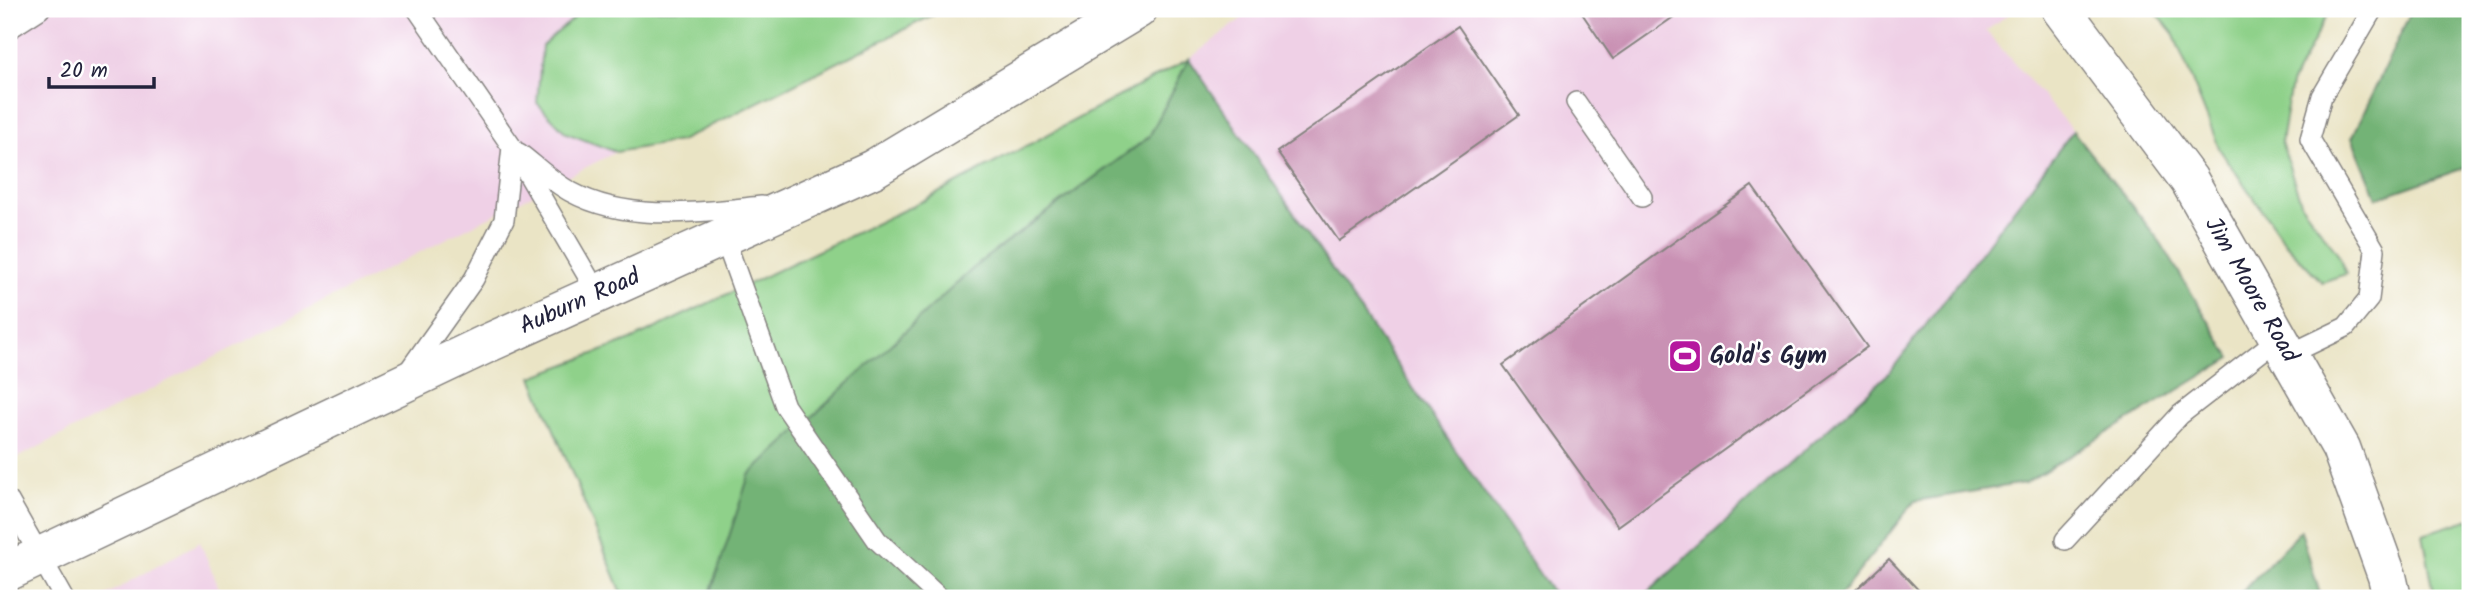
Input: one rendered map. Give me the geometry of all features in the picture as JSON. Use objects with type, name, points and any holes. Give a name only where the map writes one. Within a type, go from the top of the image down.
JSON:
[{"type":"main road","name":"Auburn Road","points":[[24,563],[399,385],[873,169],[1138,9]]},
{"type":"main road","name":"Jim Moore Road","points":[[2061,9],[2189,180],[2341,448],[2387,576],[2392,598]]},
{"type":"lane","points":[[9,29],[40,9]]},
{"type":"lane","points":[[417,9],[512,147],[598,294]]},
{"type":"lane","points":[[2065,540],[2180,415],[2284,347],[2346,327],[2369,299],[2375,250],[2310,139],[2322,96],[2373,9]]},
{"type":"lane","points":[[1576,102],[1642,197]]},
{"type":"lane","points":[[512,147],[571,192],[617,209],[686,213],[798,203]]},
{"type":"lane","points":[[399,385],[474,279],[504,220],[512,147]]},
{"type":"lane","points":[[724,237],[785,406],[877,540],[940,598]]},
{"type":"lane","points":[[9,501],[24,563],[64,598]]},
{"type":"shaded area","points":[[9,9],[591,9],[566,133],[616,152],[9,462]]},
{"type":"shaded area","points":[[1254,9],[2015,9],[1986,31],[2073,131],[1890,372],[1642,598],[1556,598],[1189,59]]},
{"type":"shaded area","points":[[200,542],[223,598],[101,598]]},
{"type":"green space","points":[[584,9],[945,9],[680,141],[616,152],[566,133],[537,103],[542,46]]},
{"type":"green space","points":[[2153,9],[2330,9],[2291,84],[2281,142],[2302,205],[2337,252],[2346,274],[2322,282],[2286,244],[2220,150],[2173,33]]},
{"type":"green space","points":[[2412,9],[2470,9],[2470,166],[2377,198],[2352,138]]},
{"type":"green space","points":[[1189,59],[1149,137],[980,262],[716,574],[709,598],[624,598],[532,377],[631,340],[927,199]]},
{"type":"green space","points":[[1189,59],[1556,598],[709,598],[749,475],[980,262],[1149,137]]},
{"type":"green space","points":[[2073,131],[2161,243],[2231,358],[2025,483],[1915,501],[1838,598],[1642,598],[1890,372]]},
{"type":"green space","points":[[2470,519],[2470,598],[2435,598],[2423,534]]},
{"type":"green space","points":[[2301,530],[2321,598],[2236,598]]},
{"type":"building","points":[[1579,9],[1685,9],[1613,59]]},
{"type":"building","points":[[1458,26],[1519,115],[1339,241],[1277,152]]},
{"type":"building","name":"Gold's Gym","points":[[1752,186],[1867,347],[1618,526],[1503,365]]},
{"type":"building","points":[[1889,559],[1926,598],[1847,598]]},
{"type":"place","name":"Gold's Gym","points":[[1685,356]]}]
